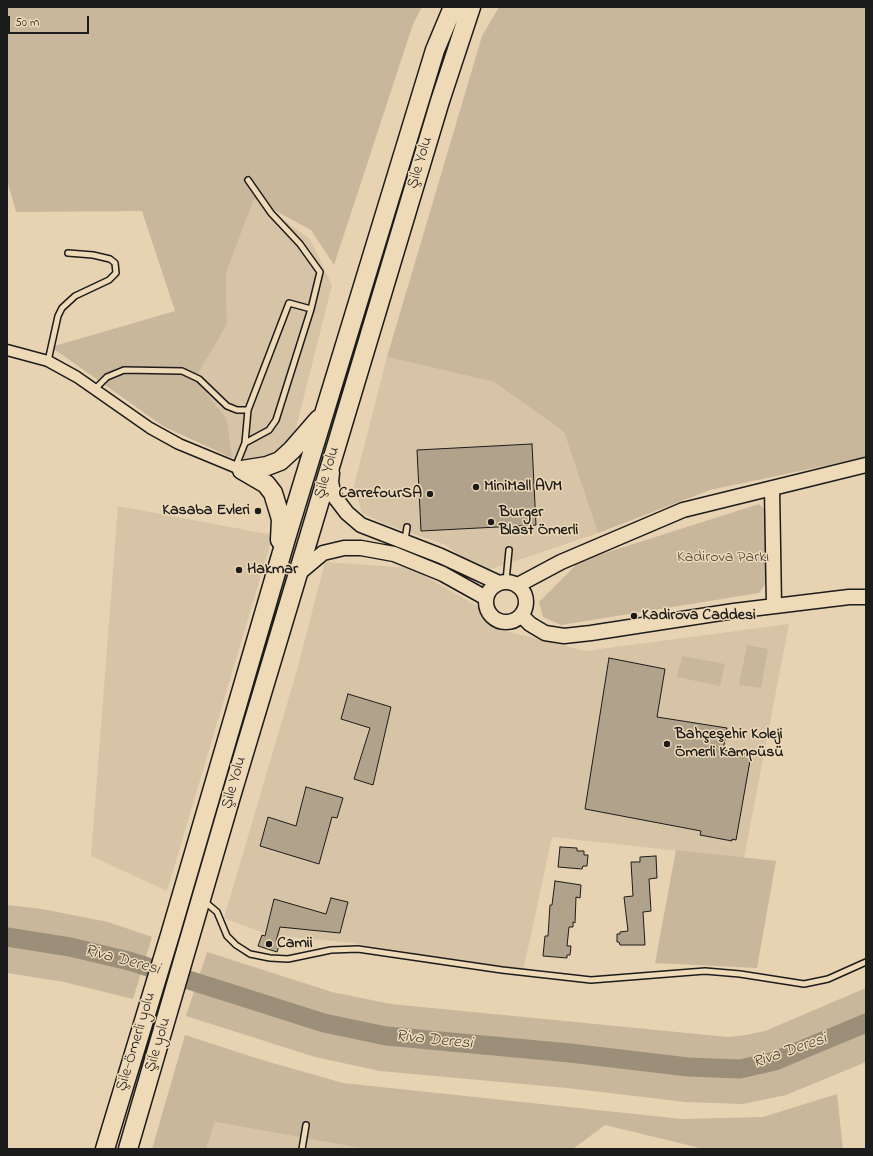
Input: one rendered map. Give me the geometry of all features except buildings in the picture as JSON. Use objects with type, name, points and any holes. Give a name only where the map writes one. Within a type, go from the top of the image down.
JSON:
[{"type":"highway","name":"Şile Yolu","points":[[170,935],[324,412],[432,58],[453,7]]},
{"type":"highway","name":"Şile Yolu","points":[[190,941],[333,455],[440,101],[471,7]]},
{"type":"highway","points":[[239,469],[267,466],[280,461],[292,450],[324,412]]},
{"type":"highway","points":[[239,469],[266,484],[273,493],[280,518],[280,559]]},
{"type":"highway","name":"Şile-Ömerli yolu","points":[[104,1149],[170,935]]},
{"type":"highway","name":"Şile yolu","points":[[128,1149],[190,941]]},
{"type":"street","points":[[7,350],[48,361],[94,389],[150,428],[180,444],[239,469]]},
{"type":"street","points":[[333,455],[331,482],[334,496],[347,513],[361,525],[441,556],[508,583],[523,590],[526,603],[521,615],[510,621],[497,620],[488,610],[486,598],[489,591],[508,583],[561,562],[683,510],[866,465]]},
{"type":"street","points":[[772,488],[774,606]]},
{"type":"street","points":[[298,574],[323,553],[344,548],[361,548],[394,554],[443,574],[486,598]]},
{"type":"street","points":[[521,615],[530,624],[541,631],[564,636],[774,606],[849,597],[866,597]]},
{"type":"lane","points":[[245,443],[269,430],[276,420],[311,309],[320,272],[300,244],[271,213],[248,180]]},
{"type":"lane","points":[[48,361],[58,316],[62,308],[75,296],[112,279],[116,273],[115,263],[110,259],[93,255],[68,253]]},
{"type":"lane","points":[[239,469],[245,443],[248,410],[289,303],[311,309]]},
{"type":"lane","points":[[94,389],[107,377],[124,370],[182,371],[199,379],[227,406],[237,410],[248,410]]},
{"type":"lane","points":[[405,543],[407,527]]},
{"type":"lane","points":[[508,583],[509,550]]},
{"type":"lane","points":[[202,899],[217,912],[227,936],[236,945],[250,954],[270,958],[288,959],[331,950],[358,950],[502,970],[591,980],[705,971],[740,974],[804,984],[828,980],[866,962]]},
{"type":"lane","points":[[302,1149],[306,1125]]},
{"type":"shaded area","points":[[254,199],[310,239],[332,285],[294,436],[262,462],[232,458],[227,419],[195,379],[227,324],[226,273]]},
{"type":"shaded area","points":[[387,357],[494,382],[564,432],[598,533],[486,571],[477,570],[446,545],[385,524],[362,513],[354,486]]},
{"type":"shaded area","points":[[118,506],[273,535],[167,891],[91,856]]},
{"type":"shaded area","points":[[325,562],[411,568],[477,606],[498,629],[585,651],[789,624],[744,858],[552,837],[523,971],[353,943],[269,935],[224,918],[297,670]]},
{"type":"shaded area","points":[[215,1122],[366,1149],[206,1149]]},
{"type":"green space","points":[[7,7],[422,7],[413,24],[334,265],[311,230],[254,199],[226,273],[227,324],[195,379],[227,419],[232,458],[163,426],[51,347],[175,311],[142,211],[16,212],[7,180]]},
{"type":"green space","points":[[499,7],[866,7],[866,457],[710,490],[598,533],[564,432],[494,382],[387,357],[482,36]]},
{"type":"green space","name":"Kadirova Parkı","points":[[759,504],[768,512],[765,584],[759,593],[561,625],[543,617],[539,602],[580,561]]},
{"type":"green space","points":[[747,645],[768,649],[761,688],[739,685]]},
{"type":"green space","points":[[682,656],[725,664],[720,686],[677,677]]},
{"type":"green space","points":[[676,850],[776,861],[757,968],[655,963]]},
{"type":"green space","points":[[7,905],[42,909],[108,922],[152,937],[133,999],[64,982],[7,973]]},
{"type":"green space","name":"Riva Deresi","points":[[207,952],[332,992],[391,1004],[728,1037],[765,1031],[866,988],[866,1062],[786,1095],[743,1104],[685,1102],[567,1088],[380,1071],[315,1057],[186,1016]]},
{"type":"green space","points":[[185,1035],[262,1060],[343,1083],[682,1119],[763,1117],[837,1094],[843,1149],[704,1149],[605,1125],[573,1149],[366,1149],[215,1122],[206,1149],[152,1149]]},
{"type":"waterway","name":"Riva Deresi","points":[[7,937],[70,947],[129,961],[324,1023],[386,1036],[570,1053],[688,1067],[740,1069],[775,1061],[866,1023]]},
{"type":"place","name":"MiniMall AVM","points":[[476,487]]},
{"type":"place","name":"CarrefourSA","points":[[430,494]]},
{"type":"place","name":"Kasaba Evleri","points":[[258,511]]},
{"type":"place","name":"Burger Blast Ömerli","points":[[491,522]]},
{"type":"place","name":"Hakmar","points":[[239,570]]},
{"type":"place","name":"Kadirova Caddesi","points":[[634,616]]},
{"type":"place","name":"Bahçeşehir Koleji Ömerli Kampüsü","points":[[667,744]]},
{"type":"place","name":"Camii","points":[[269,944]]}]
